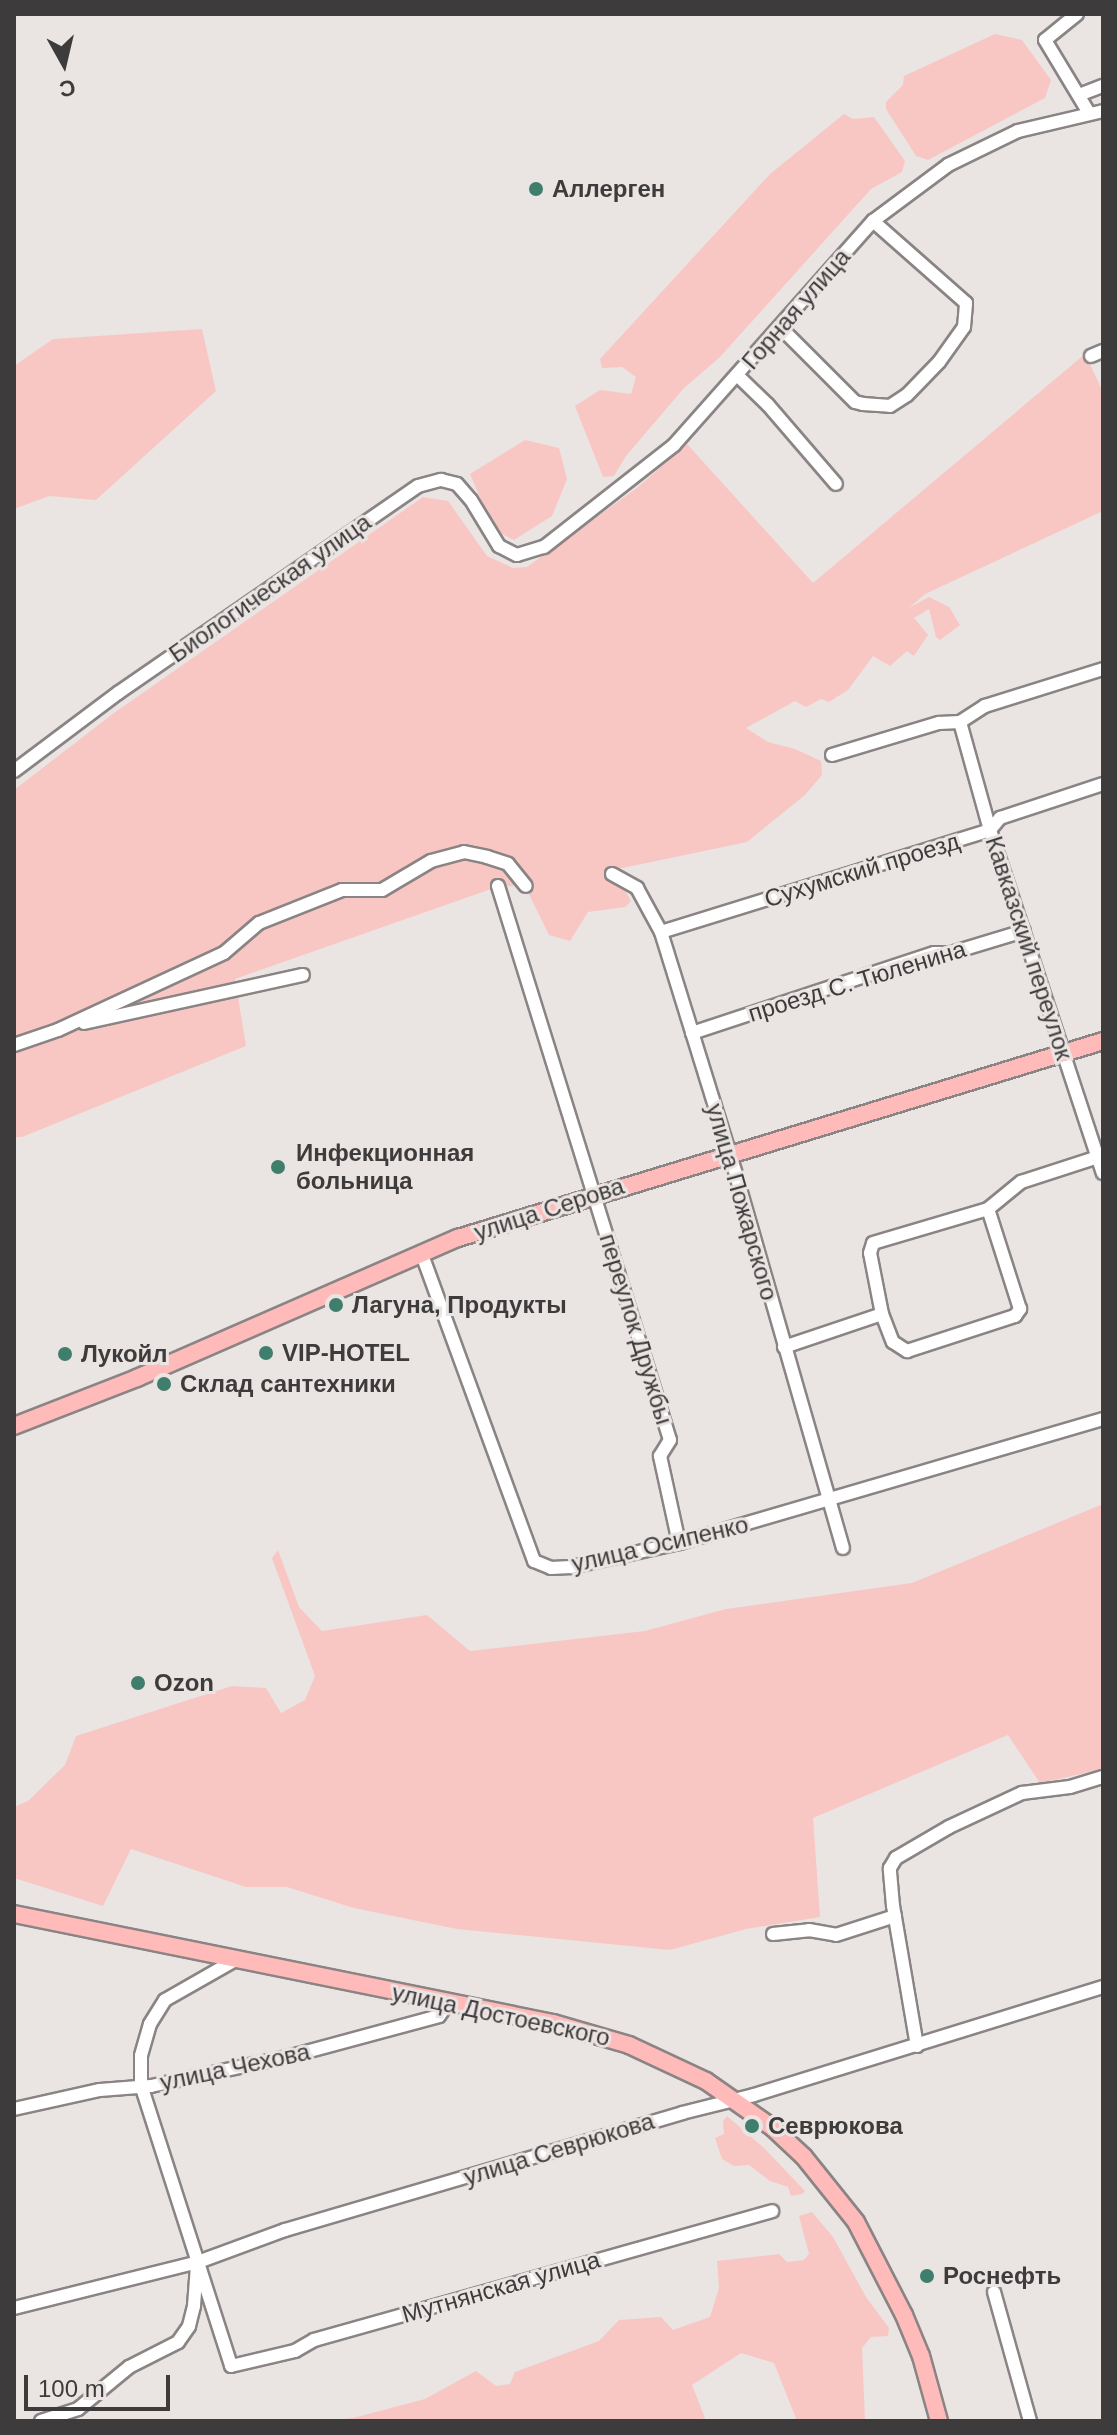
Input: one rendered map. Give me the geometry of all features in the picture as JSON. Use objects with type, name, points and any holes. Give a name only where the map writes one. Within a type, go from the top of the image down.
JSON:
[{"type":"main road","name":"улица Серова","points":[[14,1426],[137,1378],[421,1252],[594,1194],[1103,1041]]},
{"type":"main road","name":"улица Достоевского","points":[[14,1914],[553,2023],[629,2045],[736,2099],[804,2157],[856,2222],[904,2315],[921,2356],[939,2421]]},
{"type":"street","points":[[1077,14],[1045,40],[1089,113]]},
{"type":"street","points":[[1079,95],[1103,86]]},
{"type":"street","name":"Горная улица","points":[[517,555],[544,547],[674,445],[873,221],[948,165],[1018,131],[1103,111]]},
{"type":"street","points":[[780,327],[855,402],[863,404],[890,406],[907,395],[939,362],[964,327],[966,303],[873,221]]},
{"type":"street","points":[[737,375],[768,405],[836,484]]},
{"type":"street","name":"Биологическая улица","points":[[14,771],[118,693],[418,486],[441,480],[457,484],[471,500],[499,546],[517,555]]},
{"type":"street","points":[[832,755],[939,723],[960,722],[985,706],[1103,669]]},
{"type":"street","name":"Кавказский переулок","points":[[960,722],[990,830],[1103,1173]]},
{"type":"street","name":"Сухумский проезд","points":[[661,932],[990,830],[1000,818],[1103,784]]},
{"type":"street","points":[[14,1045],[58,1030],[224,953],[259,923],[342,890],[382,890],[431,861],[464,852],[487,857],[508,864],[526,886]]},
{"type":"street","name":"улица Пожарского","points":[[612,874],[637,888],[661,932],[729,1153],[843,1548]]},
{"type":"street","name":"переулок Дружбы","points":[[498,886],[670,1440],[660,1456],[679,1543]]},
{"type":"street","name":"проезд С. Тюленина","points":[[692,1033],[934,953],[951,953],[1024,931]]},
{"type":"street","points":[[58,1030],[303,975]]},
{"type":"street","points":[[988,1209],[1020,1309],[1015,1316],[907,1351],[893,1342],[882,1314],[870,1253],[873,1243],[988,1209],[1021,1182],[1098,1157]]},
{"type":"street","name":"улица Осипенко","points":[[421,1252],[534,1561],[551,1568],[571,1567],[679,1543],[1103,1419]]},
{"type":"street","points":[[784,1347],[882,1314]]},
{"type":"street","points":[[917,2046],[895,1916],[890,1868],[896,1858],[949,1827],[1022,1793],[1070,1787],[1103,1777]]},
{"type":"street","points":[[773,1934],[809,1930],[836,1935],[895,1916]]},
{"type":"street","points":[[41,2421],[78,2409],[129,2367],[178,2342],[189,2326],[198,2262],[141,2085],[141,2056],[150,2024],[165,2000],[237,1959]]},
{"type":"street","name":"улица Севрюкова","points":[[14,2308],[198,2262],[285,2230],[917,2046],[1103,1987]]},
{"type":"street","name":"улица Чехова","points":[[14,2109],[291,2056],[439,2016],[448,2003]]},
{"type":"street","name":"Мутнянская улица","points":[[198,2262],[231,2366],[295,2351],[314,2340],[772,2211]]},
{"type":"street","points":[[994,2292],[1030,2421]]},
{"type":"shaded area","points":[[995,34],[1022,40],[1051,80],[1045,98],[928,160],[916,156],[886,109],[886,102],[903,85],[904,76]]},
{"type":"shaded area","points":[[844,114],[853,119],[874,117],[905,161],[902,172],[871,189],[719,358],[684,388],[626,456],[614,476],[603,477],[575,406],[600,390],[631,394],[636,377],[622,367],[602,368],[600,359],[770,174]]},
{"type":"shaded area","points":[[202,329],[216,391],[96,500],[49,496],[14,509],[14,366],[53,339]]},
{"type":"shaded area","points":[[1085,354],[1103,392],[1103,511],[925,594],[909,608],[929,597],[949,607],[960,625],[940,640],[936,637],[929,609],[914,618],[928,635],[914,656],[907,651],[890,666],[873,656],[848,690],[829,702],[821,699],[806,707],[795,701],[746,728],[768,742],[795,749],[821,761],[822,775],[805,795],[747,842],[613,870],[605,878],[619,880],[631,901],[625,907],[588,912],[570,941],[549,935],[524,884],[491,889],[235,979],[246,1046],[22,1137],[14,1137],[14,790],[114,713],[423,497],[448,501],[487,556],[513,568],[527,567],[637,488],[687,444],[813,583]]},
{"type":"shaded area","points":[[525,440],[559,448],[567,479],[552,516],[514,540],[494,530],[470,474]]},
{"type":"shaded area","points":[[1103,1504],[1103,1769],[1040,1783],[1008,1735],[813,1818],[820,1917],[746,1929],[670,1950],[457,1929],[354,1908],[287,1887],[246,1887],[131,1849],[103,1906],[14,1878],[14,1807],[28,1801],[65,1765],[76,1736],[232,1686],[266,1688],[281,1713],[305,1700],[315,1676],[272,1558],[278,1550],[299,1607],[322,1631],[427,1615],[470,1651],[645,1631],[726,1609],[912,1583]]},
{"type":"shaded area","points":[[727,2116],[764,2148],[805,2191],[802,2194],[791,2196],[788,2187],[770,2181],[749,2165],[734,2166],[722,2159],[715,2138],[724,2134],[723,2121]]},
{"type":"shaded area","points":[[812,2212],[833,2237],[866,2297],[889,2328],[888,2336],[871,2337],[862,2348],[865,2421],[797,2421],[774,2363],[741,2353],[692,2385],[705,2418],[700,2421],[322,2421],[353,2418],[425,2399],[476,2371],[496,2386],[510,2384],[515,2372],[599,2341],[619,2320],[661,2317],[673,2330],[710,2317],[719,2288],[717,2261],[779,2254],[787,2262],[804,2260],[809,2254],[799,2216]]},
{"type":"place","name":"Аллерген","points":[[536,189]]},
{"type":"place","name":"Инфекционная больница","points":[[278,1167]]},
{"type":"place","name":"Лагуна, Продукты","points":[[336,1305]]},
{"type":"place","name":"VIP-HOTEL","points":[[266,1353]]},
{"type":"place","name":"Лукойл","points":[[65,1354]]},
{"type":"place","name":"Склад сантехники","points":[[164,1384]]},
{"type":"place","name":"Ozon","points":[[138,1683]]},
{"type":"place","name":"Севрюкова","points":[[752,2126]]},
{"type":"place","name":"Роснефть","points":[[927,2276]]}]
